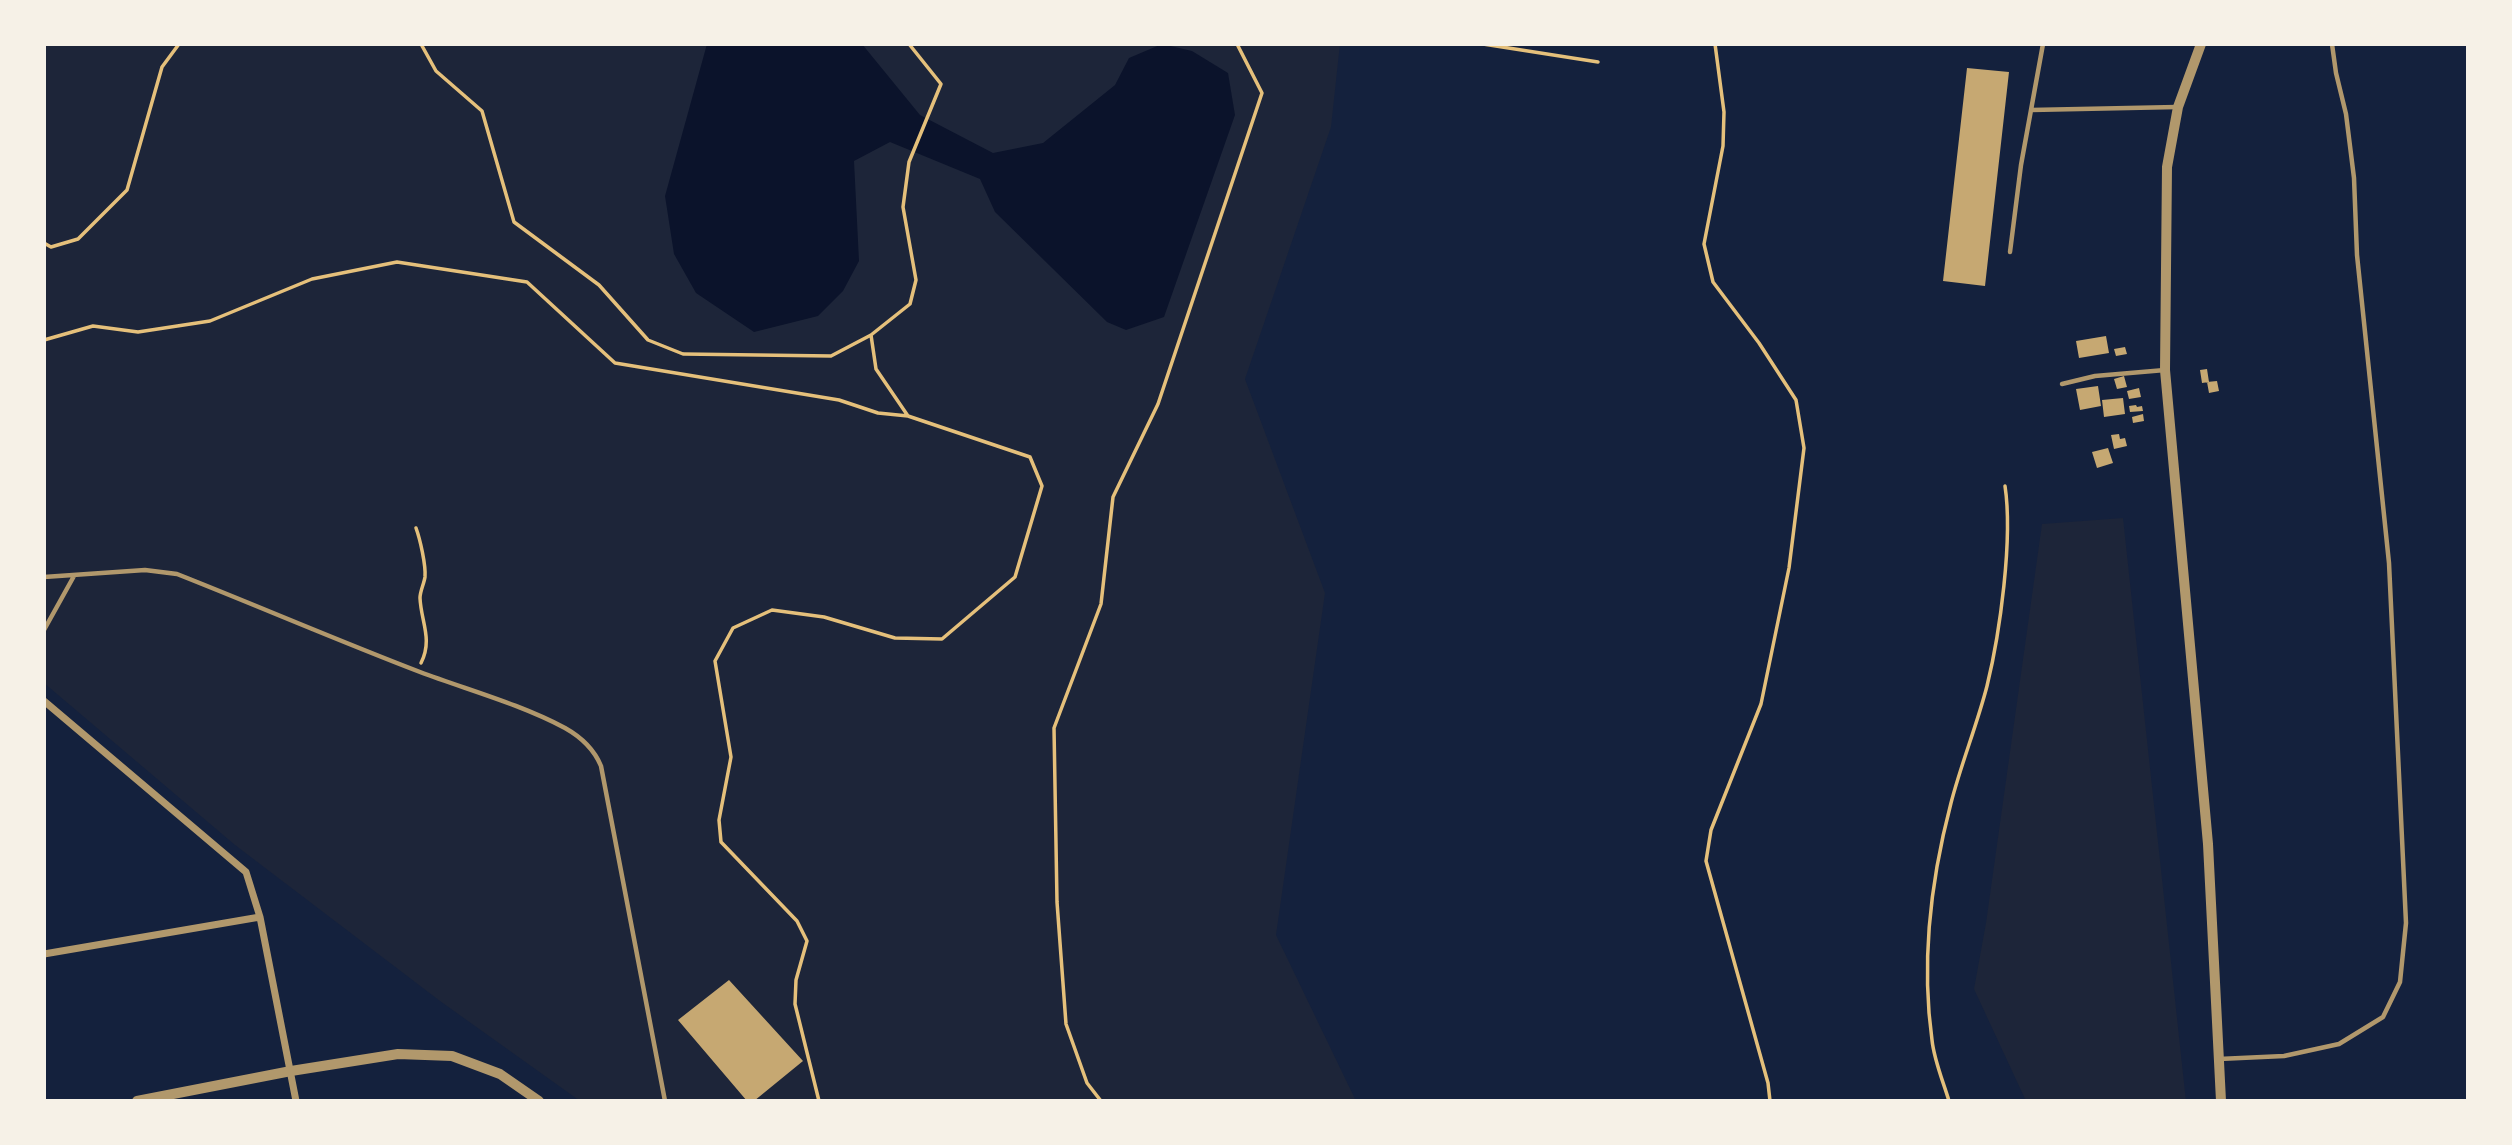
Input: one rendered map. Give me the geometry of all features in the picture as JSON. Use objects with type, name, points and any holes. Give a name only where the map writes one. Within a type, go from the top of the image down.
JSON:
[{"type":"street","points":[[2201,44],[2178,107],[2167,167],[2165,370],[2208,844],[2221,1101]]},
{"type":"street","points":[[44,701],[246,872],[260,917],[296,1101]]},
{"type":"street","points":[[44,954],[260,917]]},
{"type":"street","points":[[137,1101],[291,1071],[398,1054],[452,1056],[500,1074],[539,1101]]},
{"type":"lane","points":[[2010,252],[2043,44]]},
{"type":"lane","points":[[2219,1059],[2284,1056],[2339,1044],[2383,1017],[2400,982],[2406,923],[2389,563],[2357,255],[2354,178],[2346,114],[2332,44]]},
{"type":"lane","points":[[2031,110],[2178,107]]},
{"type":"lane","points":[[2062,384],[2095,376],[2165,370]]},
{"type":"lane","points":[[44,577],[145,570],[177,574],[417,671],[526,711],[564,728],[593,750],[597,757],[665,1101]]},
{"type":"lane","points":[[44,629],[74,576]]},
{"type":"path","points":[[44,243],[51,247],[78,239],[127,191],[162,67],[179,44]]},
{"type":"path","points":[[421,44],[436,71],[482,111],[514,222],[599,285],[648,340],[683,354],[831,356],[871,335],[910,304],[916,280],[903,207],[909,162],[941,83],[909,44]]},
{"type":"path","points":[[1101,1101],[1087,1083],[1066,1024],[1057,902],[1054,728],[1101,604],[1113,498],[1158,404],[1262,93],[1237,44]]},
{"type":"path","points":[[1483,44],[1598,62]]},
{"type":"path","points":[[1715,44],[1724,111],[1723,146],[1704,244],[1713,282],[1759,343],[1796,400],[1804,449],[1789,568],[1760,704],[1711,830],[1706,862],[1768,1083],[1770,1101]]},
{"type":"path","points":[[44,340],[93,326],[138,332],[210,321],[312,279],[397,262],[527,282],[615,363],[839,400],[878,413],[908,416],[1030,457],[1042,486],[1015,577],[942,639],[895,638],[824,617],[772,610],[733,628],[715,661],[731,757],[719,820],[721,842],[797,921],[807,941],[796,981],[795,1004],[819,1101]]},
{"type":"path","points":[[871,335],[876,369],[908,416]]},
{"type":"path","points":[[1949,1101],[1932,1042],[1928,988],[1930,907],[1950,806],[1987,686],[2001,601],[2008,506],[2005,486]]},
{"type":"path","points":[[416,528],[426,574],[420,598],[426,624],[427,650],[417,671]]},
{"type":"shaded area","points":[[44,44],[1340,44],[1331,127],[1245,379],[1325,593],[1276,935],[1356,1101],[580,1101],[440,1001],[235,845],[44,683]]},
{"type":"shaded area","points":[[707,44],[862,44],[920,115],[993,153],[1043,143],[1115,85],[1129,58],[1162,44],[1192,51],[1228,73],[1235,115],[1164,317],[1126,330],[1107,322],[995,212],[980,179],[890,142],[854,161],[859,261],[843,291],[818,316],[754,332],[696,293],[674,254],[665,196]]},
{"type":"shaded area","points":[[2123,518],[2186,1101],[2026,1101],[1974,989],[1986,923],[2042,524]]},
{"type":"building","points":[[1967,68],[2009,72],[1985,286],[1943,281]]},
{"type":"building","points":[[2106,336],[2109,353],[2079,358],[2076,341]]},
{"type":"building","points":[[2125,347],[2127,354],[2116,356],[2114,349]]},
{"type":"building","points":[[2207,369],[2209,382],[2202,383],[2200,370]]},
{"type":"building","points":[[2124,376],[2127,387],[2117,389],[2114,379]]},
{"type":"building","points":[[2217,381],[2219,391],[2209,393],[2207,382]]},
{"type":"building","points":[[2098,386],[2101,406],[2080,410],[2076,389]]},
{"type":"building","points":[[2139,388],[2141,397],[2129,399],[2127,391]]},
{"type":"building","points":[[2123,398],[2125,414],[2104,417],[2102,400]]},
{"type":"building","points":[[2129,406],[2142,406],[2143,411],[2130,412]]},
{"type":"building","points":[[2143,414],[2144,421],[2133,423],[2132,417]]},
{"type":"building","points":[[2119,434],[2120,439],[2125,438],[2127,446],[2114,449],[2111,435]]},
{"type":"building","points":[[2108,448],[2113,463],[2097,468],[2092,452]]},
{"type":"building","points":[[729,980],[803,1061],[754,1101],[747,1101],[678,1020]]}]
